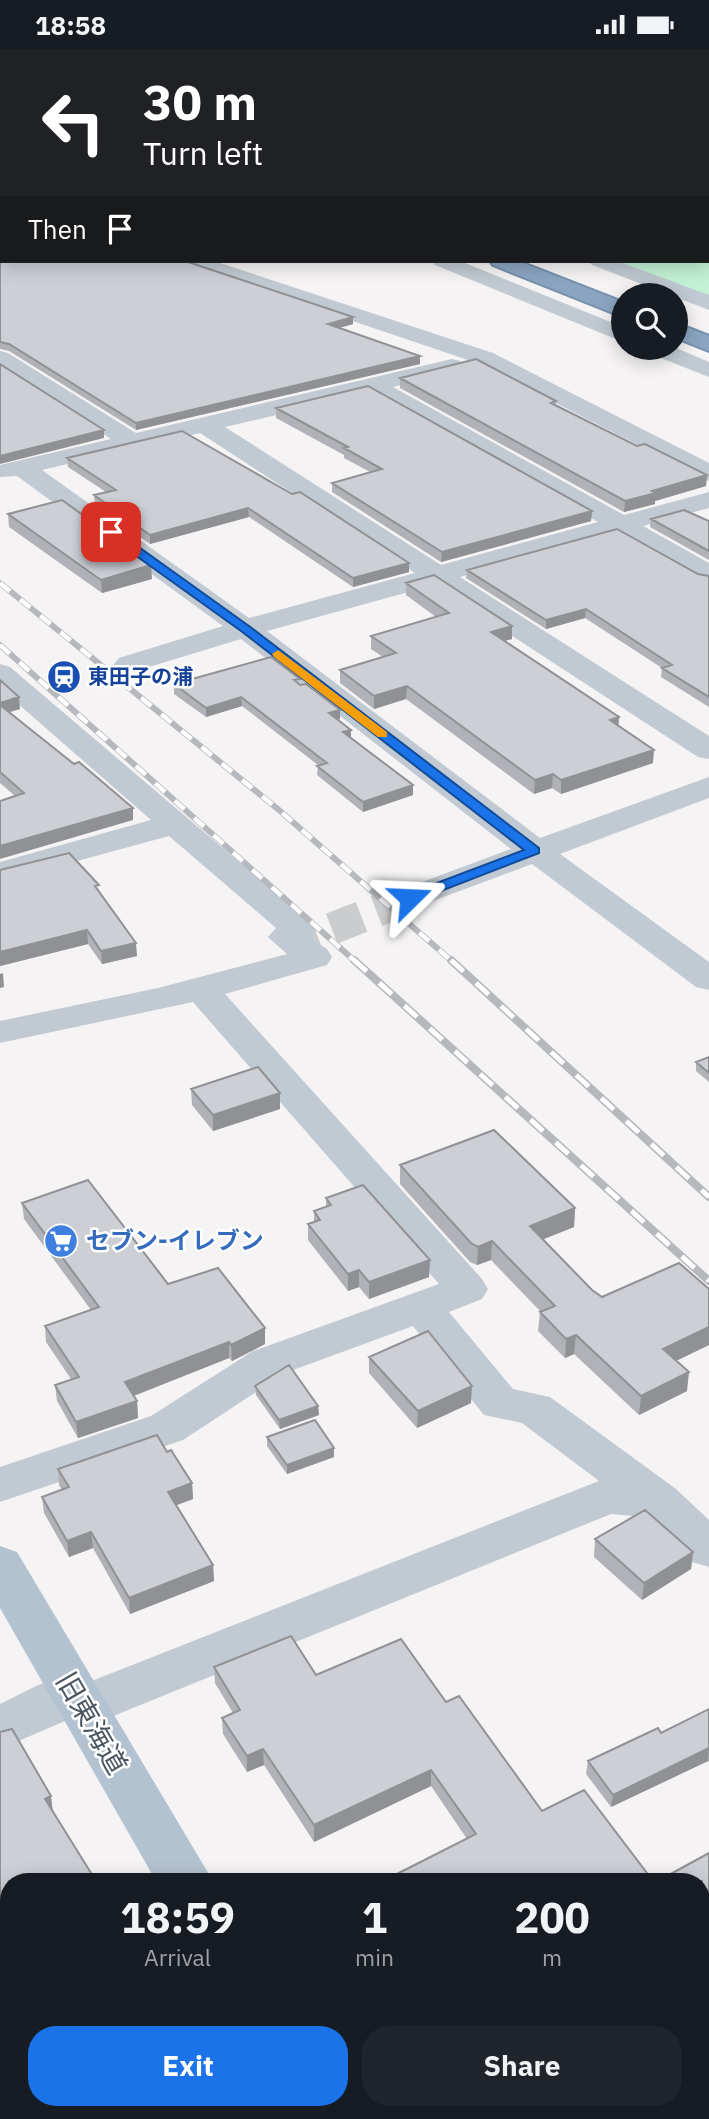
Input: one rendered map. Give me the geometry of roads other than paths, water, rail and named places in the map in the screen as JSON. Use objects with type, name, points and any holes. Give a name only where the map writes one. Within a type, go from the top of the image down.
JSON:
[{"type":"highway","points":[[504,263],[611,320]]},
{"type":"highway","points":[[545,263],[611,289]]},
{"type":"highway","points":[[688,319],[709,327]]},
{"type":"highway","points":[[688,335],[709,344]]},
{"type":"main road","name":"旧東海道","points":[[0,1565],[180,1873]]},
{"type":"street","points":[[200,263],[485,358],[513,370],[709,473]]},
{"type":"street","points":[[448,263],[611,321]]},
{"type":"street","points":[[604,263],[704,301]]},
{"type":"street","points":[[0,358],[133,442]]},
{"type":"street","points":[[11,471],[485,358]]},
{"type":"street","points":[[685,360],[709,370]]},
{"type":"street","points":[[372,385],[709,574]]},
{"type":"street","points":[[205,425],[435,576],[709,750]]},
{"type":"street","points":[[11,471],[245,628],[534,851],[709,979]]},
{"type":"street","points":[[129,664],[245,628],[709,500]]},
{"type":"street","points":[[0,673],[299,930],[286,937],[314,957],[201,989],[0,1032]]},
{"type":"street","points":[[410,898],[709,787]]},
{"type":"street","points":[[0,872],[174,824]]},
{"type":"street","points":[[0,1017],[215,969],[287,946]]},
{"type":"street","points":[[0,1485],[167,1428],[269,1362],[467,1289],[201,989]]},
{"type":"street","points":[[421,1307],[500,1404],[534,1408],[659,1501],[709,1549]]},
{"type":"street","points":[[0,1728],[608,1496],[659,1501]]},
{"type":"tunnel","points":[[287,946],[410,898]]},
{"type":"railway","points":[[0,583],[279,810],[453,962]]},
{"type":"railway","points":[[0,645],[356,962]]},
{"type":"railway","points":[[354,960],[709,1281]]},
{"type":"railway","points":[[451,960],[709,1197]]},
{"type":"place","name":"東田子の浦","points":[[64,677]]},
{"type":"place","name":"セブン-イレブン","points":[[61,1241]]}]
